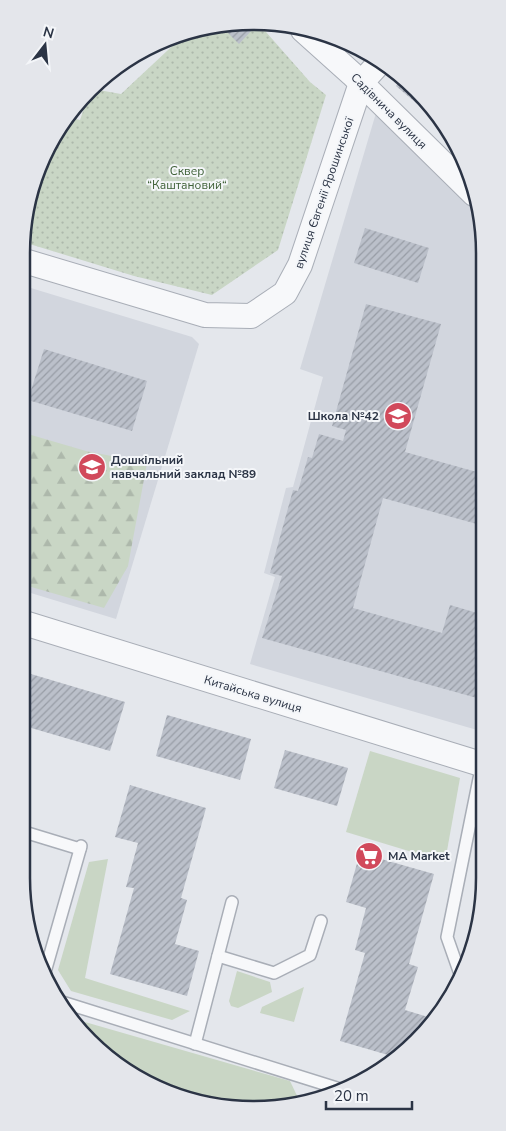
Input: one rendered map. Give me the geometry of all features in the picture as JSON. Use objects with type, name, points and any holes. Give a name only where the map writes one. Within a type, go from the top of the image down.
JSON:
[{"type":"street","name":"Садівнича вулиця","points":[[311,38],[361,83],[465,185]]},
{"type":"street","points":[[361,83],[376,67]]},
{"type":"street","name":"вулиця Євгенії Ярошинської","points":[[30,263],[198,314],[251,316],[285,293],[300,265],[361,83]]},
{"type":"street","name":"Китайська вулиця","points":[[30,625],[476,762]]},
{"type":"lane","points":[[457,967],[447,937],[476,798]]},
{"type":"lane","points":[[30,834],[80,848],[47,964]]},
{"type":"lane","points":[[195,1044],[232,902]]},
{"type":"lane","points":[[218,956],[274,973],[310,956],[321,921]]},
{"type":"lane","points":[[70,1004],[328,1088]]},
{"type":"shaded area","name":"Школа №42","points":[[376,113],[472,209],[476,238],[476,730],[250,664],[275,577],[264,573],[286,488],[293,487],[323,377],[300,369]]},
{"type":"shaded area","name":"Дошкільний навчальний заклад №89","points":[[30,288],[192,337],[199,344],[116,619],[30,593]]},
{"type":"green space","name":"Сквер “Каштановий“","points":[[238,30],[264,30],[310,82],[326,95],[278,250],[212,295],[134,276],[30,244],[34,209],[42,181],[60,141],[75,119],[80,120],[85,106],[100,90],[121,94],[174,45],[209,34]]},
{"type":"green space","points":[[30,435],[86,451],[147,463],[128,566],[104,608],[30,587]]},
{"type":"green space","points":[[370,751],[460,778],[445,862],[346,832]]},
{"type":"green space","points":[[108,859],[85,978],[190,1011],[172,1020],[71,991],[58,970],[89,862]]},
{"type":"green space","points":[[237,971],[270,982],[272,992],[238,1008],[231,1006],[229,1001]]},
{"type":"green space","points":[[304,987],[294,1022],[260,1013],[262,1007]]},
{"type":"green space","points":[[82,1021],[290,1081],[298,1097],[268,1101],[238,1101],[209,1097],[181,1089],[154,1078],[117,1055],[95,1036]]},
{"type":"building","points":[[252,30],[239,44],[227,32]]},
{"type":"building","points":[[398,83],[400,85],[424,109],[396,86]]},
{"type":"building","points":[[365,228],[429,248],[418,283],[354,263]]},
{"type":"building","points":[[366,304],[441,324],[405,452],[476,472],[476,524],[383,498],[353,608],[442,633],[450,605],[476,613],[476,698],[262,638],[282,576],[270,573],[293,490],[298,491],[308,457],[312,458],[319,434],[343,441],[346,430],[332,426]]},
{"type":"building","points":[[44,349],[147,381],[132,431],[30,401],[30,394]]},
{"type":"building","points":[[31,674],[125,702],[110,751],[30,728]]},
{"type":"building","points":[[167,715],[251,739],[240,780],[156,756]]},
{"type":"building","points":[[285,750],[348,768],[337,806],[274,788]]},
{"type":"building","points":[[130,785],[206,808],[181,898],[187,900],[175,944],[199,951],[187,996],[110,974],[134,888],[126,887],[138,843],[115,837]]},
{"type":"building","points":[[360,853],[434,874],[409,964],[418,967],[405,1010],[428,1017],[411,1036],[389,1055],[340,1041],[365,953],[355,950],[366,908],[346,902]]},
{"type":"place","name":"Школа №42","points":[[398,416]]},
{"type":"place","name":"Дошкільний навчальний заклад №89","points":[[92,467]]},
{"type":"place","name":"MA Market","points":[[369,856]]}]
